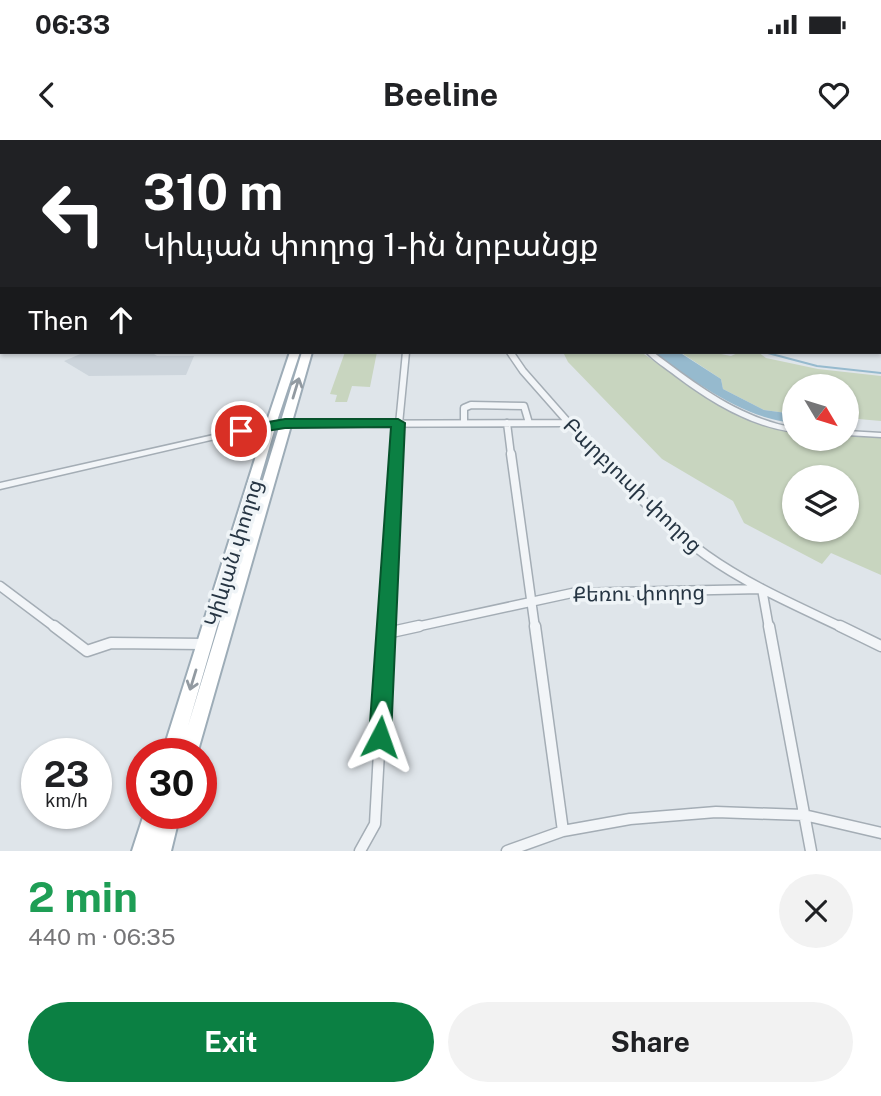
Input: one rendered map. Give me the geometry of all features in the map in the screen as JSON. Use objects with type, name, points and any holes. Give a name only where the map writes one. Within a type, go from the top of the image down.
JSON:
[{"type":"main road","name":"Կիևյան փողոց","points":[[192,738],[234,568],[278,424],[295,354]]},
{"type":"main road","name":"Կիևյան փողոց","points":[[278,424],[306,354]]},
{"type":"main road","name":"Կիևյան փողոց","points":[[176,738],[204,645],[234,568]]},
{"type":"main road","points":[[142,851],[149,829]]},
{"type":"main road","points":[[161,851],[168,829]]},
{"type":"street","points":[[360,851],[375,824],[398,423],[406,354]]},
{"type":"street","name":"Բարբյուսի փողոց","points":[[511,354],[566,423],[670,526],[706,555],[762,589]]},
{"type":"street","points":[[652,354],[727,406],[782,427]]},
{"type":"street","points":[[464,423],[464,408],[471,405],[524,406],[529,423]]},
{"type":"street","points":[[507,423],[563,831]]},
{"type":"street","points":[[0,486],[278,424],[566,423]]},
{"type":"street","points":[[859,434],[881,435]]},
{"type":"street","points":[[0,586],[87,651],[111,643],[204,645]]},
{"type":"street","points":[[762,589],[881,646]]},
{"type":"street","points":[[762,589],[811,851]]},
{"type":"street","name":"Քեռու փողոց","points":[[387,633],[572,593],[733,592],[762,589]]},
{"type":"street","points":[[507,851],[563,831],[630,819],[716,812],[804,816],[881,832]]},
{"type":"shaded area","points":[[80,354],[194,356],[186,375],[89,376],[64,361]]},
{"type":"green space","points":[[344,354],[377,354],[370,387],[352,386],[347,402],[335,402],[337,395],[330,394]]},
{"type":"green space","points":[[564,354],[644,354],[701,394],[745,418],[782,426],[782,452],[859,452],[859,431],[881,433],[881,575],[831,553],[822,564],[744,523],[733,501],[662,459],[568,362]]},
{"type":"green space","points":[[683,354],[761,354],[766,358],[818,369],[881,376],[881,421],[859,419],[859,374],[782,374],[782,412],[764,410],[723,389],[721,379]]},
{"type":"water","points":[[655,354],[682,354],[721,379],[723,389],[764,410],[782,412],[782,421],[756,414],[719,396]]},
{"type":"waterway","points":[[772,354],[817,366],[881,373]]},
{"type":"route","points":[[241,431],[271,424],[398,423],[380,737]]}]
